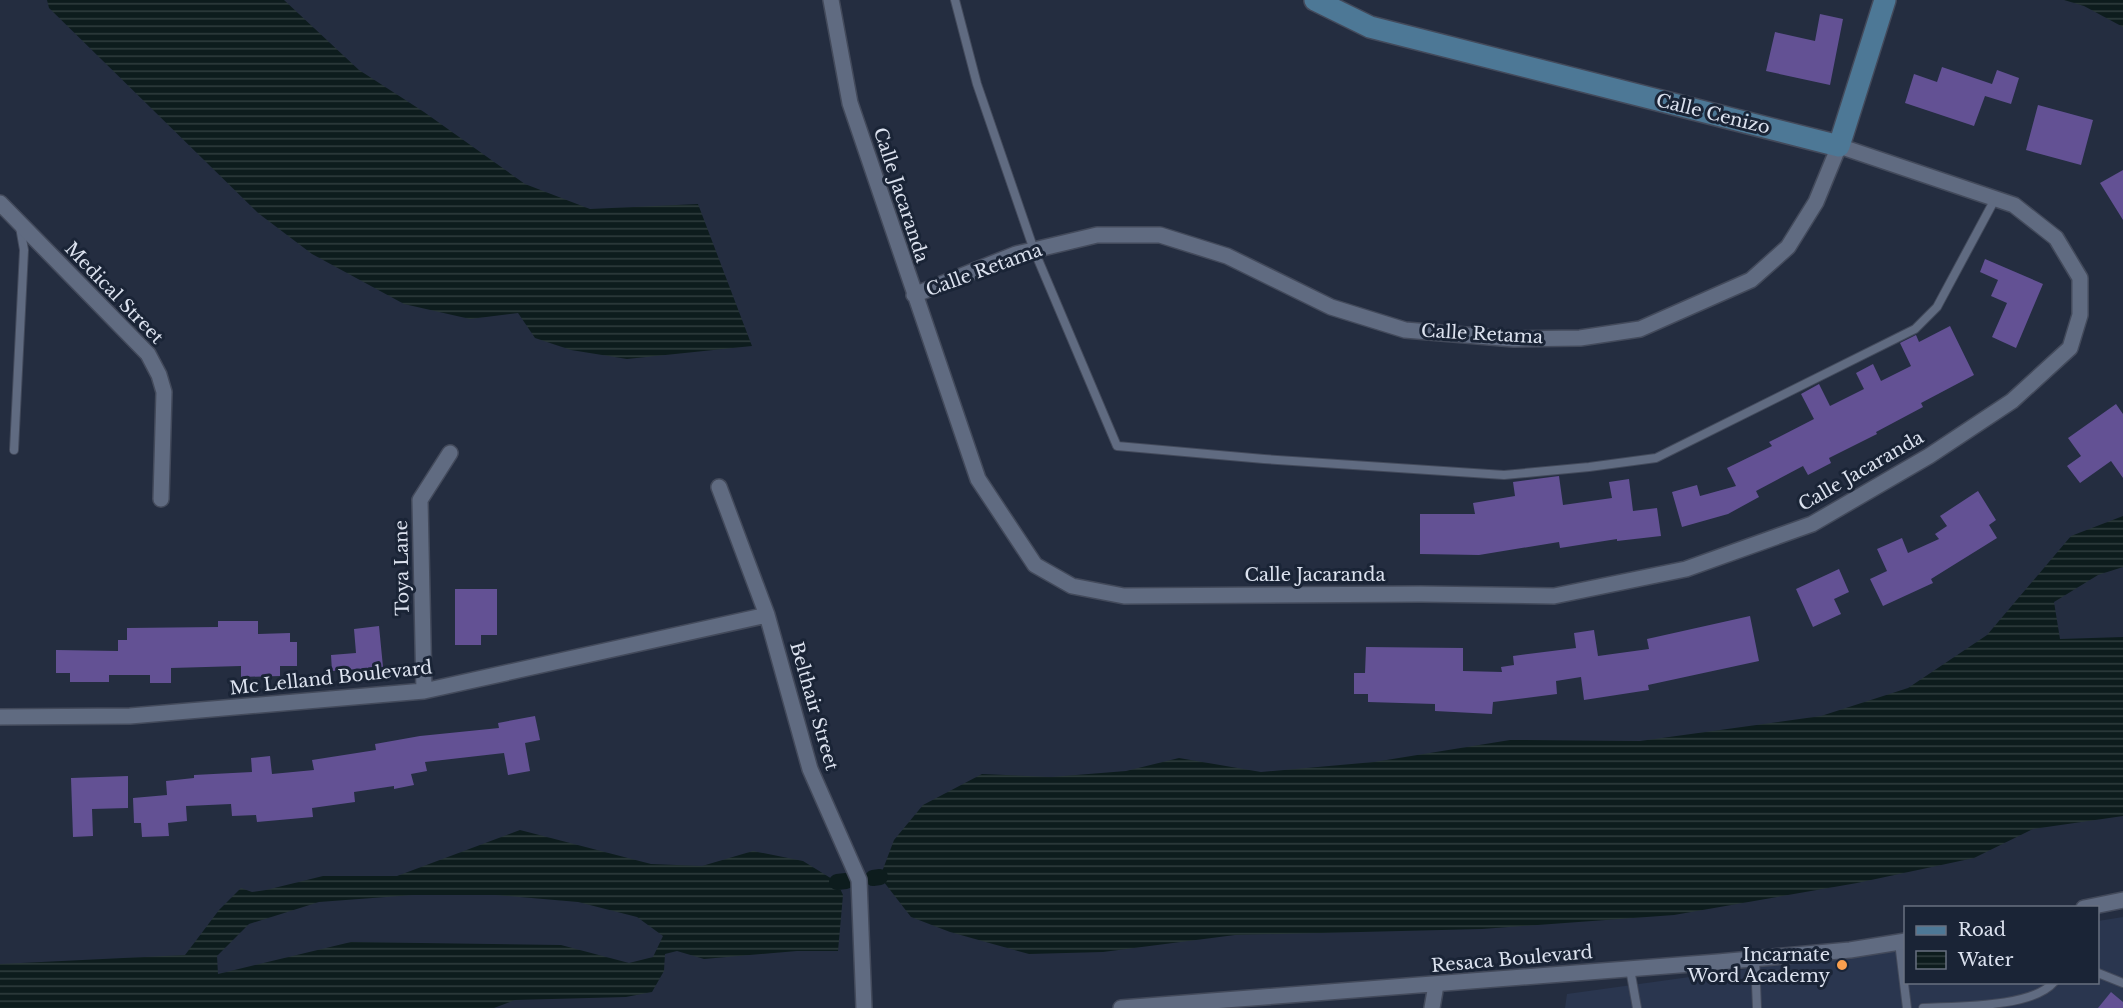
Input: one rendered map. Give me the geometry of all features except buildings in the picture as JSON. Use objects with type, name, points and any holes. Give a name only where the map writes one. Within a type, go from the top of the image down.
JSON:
[{"type":"street","name":"Calle Jacaranda","points":[[831,0],[850,103],[978,479],[1035,565],[1072,586],[1124,596],[1409,594],[1554,596],[1686,569],[1812,524],[1929,456],[2012,401],[2070,348],[2080,315],[2080,278]]},
{"type":"street","name":"Calle Cenizo","points":[[1315,0],[1370,27],[1839,146],[1995,199],[2014,206],[2056,238],[2080,278]]},
{"type":"street","name":"Calle Retama","points":[[914,295],[1034,250],[1097,235],[1160,235],[1227,256],[1331,308],[1405,330],[1514,339],[1580,338],[1640,329],[1751,280],[1788,248],[1816,202],[1839,146],[1885,0]]},
{"type":"street","name":"Medical Street","points":[[0,203],[148,354],[159,375],[164,392],[161,499]]},
{"type":"street","name":"Toya Lane","points":[[424,691],[420,500],[450,453]]},
{"type":"street","name":"Belthair Street","points":[[719,487],[767,615],[810,769],[859,880],[864,1008]]},
{"type":"street","name":"Mc Lelland Boulevard","points":[[0,717],[130,716],[424,691],[767,615]]},
{"type":"street","points":[[2094,906],[2123,900]]},
{"type":"street","name":"Resaca Boulevard","points":[[1121,1008],[1630,969],[1850,950],[1902,941]]},
{"type":"street","points":[[1432,1008],[1436,985]]},
{"type":"lane","points":[[955,0],[977,84],[1034,250],[1117,446],[1264,459],[1504,475],[1656,458],[1914,329],[1937,307],[1995,199]]},
{"type":"lane","points":[[14,450],[24,250],[19,222]]},
{"type":"lane","points":[[1902,941],[1904,968]]},
{"type":"lane","points":[[1755,958],[1757,1008]]},
{"type":"lane","points":[[1630,969],[1637,1008]]},
{"type":"lane","points":[[2099,974],[2123,983]]},
{"type":"lane","points":[[1905,984],[1907,1008]]},
{"type":"lane","points":[[1923,1008],[2011,1004],[2048,990],[2052,984]]},
{"type":"shaded area","name":"Incarnate Word Academy","points":[[2123,917],[2123,1008],[1565,1008],[1567,994],[1904,947],[1904,984],[2099,984],[2099,921]]},
{"type":"water","points":[[47,0],[284,0],[359,70],[424,112],[525,184],[590,209],[698,204],[752,346],[627,359],[571,350],[535,338],[518,313],[470,319],[404,304],[312,254],[258,213],[49,8]]},
{"type":"water","points":[[2064,0],[2123,0],[2123,27],[2084,6]]},
{"type":"water","points":[[2123,516],[2123,567],[2098,575],[2054,602],[2060,639],[2123,637],[2123,816],[2033,829],[1974,858],[1857,883],[1674,915],[1482,929],[1235,935],[1103,952],[1029,954],[950,932],[911,917],[880,877],[894,840],[923,805],[982,774],[1051,777],[1126,771],[1179,758],[1261,772],[1374,762],[1510,740],[1640,741],[1821,716],[1908,688],[1987,635],[2071,536]]},
{"type":"water","points":[[520,830],[651,864],[702,866],[753,851],[803,861],[837,882],[843,895],[838,951],[797,951],[704,959],[677,951],[665,954],[664,971],[652,992],[626,997],[515,1000],[494,1008],[0,1008],[0,964],[185,955],[219,910],[241,888],[252,892],[266,890],[323,876],[397,876]],"holes":[[[413,895],[495,895],[578,902],[637,917],[663,936],[653,957],[629,963],[561,945],[351,942],[218,974],[217,956],[249,924],[319,902]]]},
{"type":"waterway","points":[[873,878],[880,877]]},
{"type":"waterway","points":[[837,882],[846,881]]},
{"type":"place","name":"Incarnate Word Academy","points":[[1842,965]]}]
